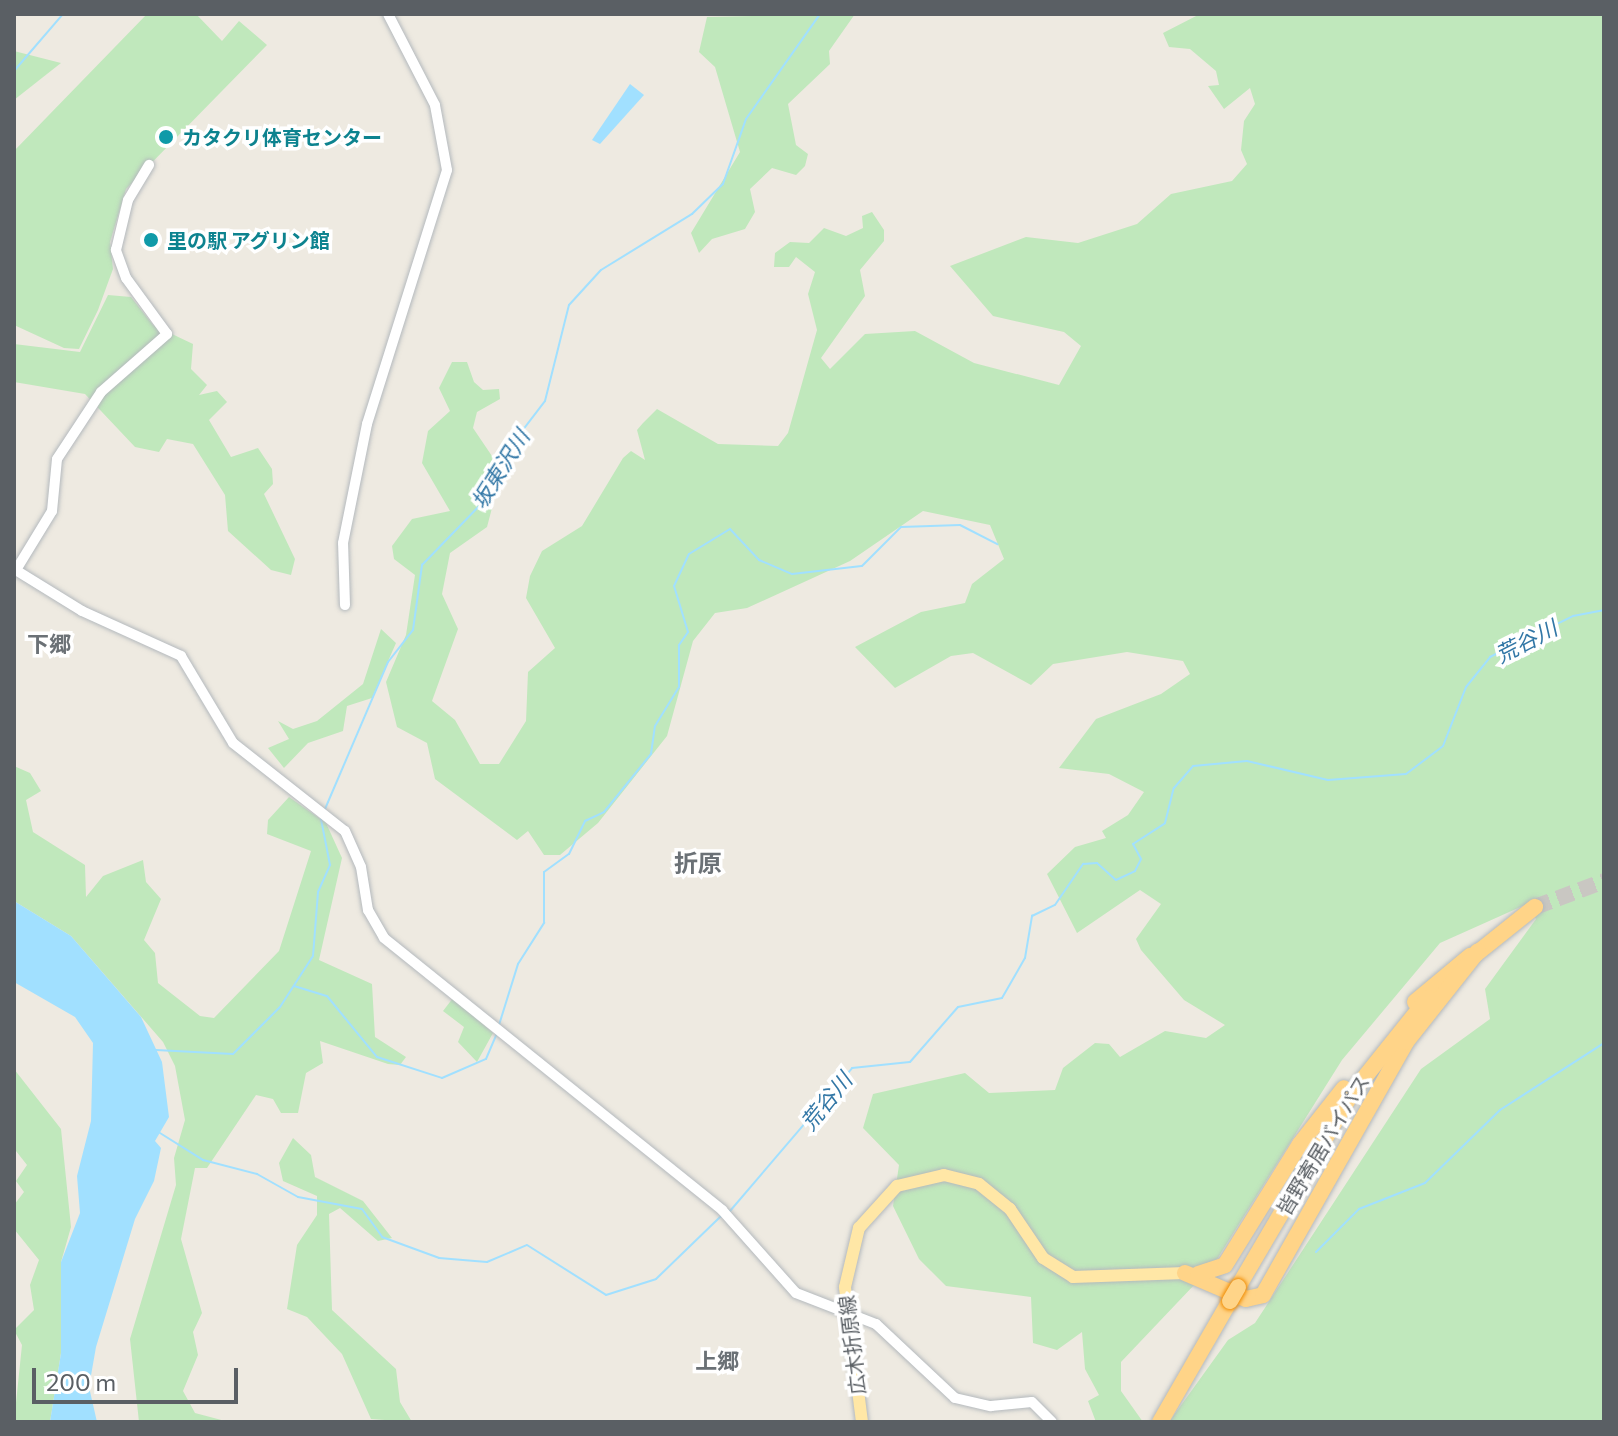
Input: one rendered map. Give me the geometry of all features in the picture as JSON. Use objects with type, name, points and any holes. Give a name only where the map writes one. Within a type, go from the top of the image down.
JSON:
[{"type":"highway","name":"皆野寄居バイパス","points":[[1160,1422],[1360,1081],[1408,1020],[1478,951],[1535,907]]},
{"type":"highway","points":[[1185,1273],[1246,1299],[1263,1295],[1406,1042],[1478,951]]},
{"type":"highway","points":[[1185,1273],[1220,1271],[1300,1144],[1380,1044],[1422,994],[1478,951]]},
{"type":"main road","name":"広木折原線","points":[[862,1422],[844,1312],[849,1259],[865,1218],[897,1186],[944,1175],[993,1193],[1043,1258],[1073,1277],[1185,1273]]},
{"type":"street","points":[[345,605],[343,543],[363,439],[447,170],[439,114],[388,14]]},
{"type":"street","points":[[149,165],[128,200],[116,250],[126,278],[167,334],[101,392],[57,459],[52,511],[15,569],[181,656],[233,743],[331,815],[356,849],[368,910],[384,938],[722,1210],[796,1293],[882,1328],[955,1398],[977,1405],[1032,1402],[1052,1422]]},
{"type":"green space","points":[[147,14],[196,14],[222,41],[239,21],[267,45],[126,189],[110,242],[113,269],[98,310],[79,349],[64,348],[14,325],[14,151]]},
{"type":"green space","points":[[855,14],[829,51],[830,64],[788,104],[796,145],[808,154],[805,166],[796,175],[772,168],[750,189],[755,212],[745,229],[712,239],[699,253],[691,233],[740,152],[715,67],[699,52],[707,17]]},
{"type":"green space","points":[[1200,14],[1604,14],[1604,1422],[1169,1422],[1228,1340],[1255,1323],[1421,1069],[1490,1019],[1485,989],[1536,919],[1527,904],[1440,943],[1342,1060],[1214,1264],[1121,1362],[1121,1391],[1143,1422],[1096,1422],[1088,1401],[1099,1395],[1085,1369],[1082,1332],[1057,1350],[1033,1343],[1031,1297],[946,1286],[919,1259],[893,1206],[899,1165],[863,1128],[873,1094],[965,1073],[989,1093],[1055,1090],[1063,1068],[1095,1043],[1109,1044],[1120,1057],[1165,1031],[1206,1038],[1225,1025],[1184,1000],[1141,950],[1136,939],[1161,904],[1140,890],[1077,933],[1047,874],[1075,847],[1106,838],[1102,831],[1128,815],[1144,792],[1109,774],[1059,768],[1096,719],[1161,694],[1190,674],[1183,661],[1127,652],[1053,664],[1031,685],[973,653],[951,656],[895,688],[855,647],[921,612],[965,603],[972,584],[1004,559],[990,525],[923,511],[850,561],[747,608],[715,613],[693,641],[667,736],[598,823],[560,855],[544,855],[528,831],[517,840],[435,779],[427,743],[397,727],[386,682],[406,635],[415,575],[394,559],[392,546],[412,519],[450,511],[422,463],[428,431],[450,411],[439,388],[452,362],[467,362],[474,382],[483,390],[499,389],[500,399],[477,412],[473,428],[494,459],[481,494],[492,508],[487,527],[450,553],[442,594],[458,629],[432,701],[455,720],[480,764],[499,764],[526,721],[528,672],[555,648],[526,598],[530,576],[542,551],[582,526],[623,458],[631,451],[645,460],[637,430],[643,423],[657,409],[718,444],[778,446],[788,433],[817,330],[808,294],[815,272],[796,257],[789,267],[774,267],[775,253],[790,242],[809,243],[824,228],[846,236],[863,228],[862,216],[872,212],[884,230],[884,241],[860,270],[865,296],[821,358],[830,369],[865,334],[915,331],[974,363],[1059,385],[1081,346],[1064,332],[993,316],[950,266],[1026,237],[1078,243],[1137,224],[1171,194],[1232,181],[1247,164],[1241,150],[1244,121],[1255,104],[1250,88],[1224,109],[1208,86],[1219,85],[1216,71],[1190,49],[1169,47],[1163,33]]},
{"type":"green space","points":[[14,51],[61,63],[14,100]]},
{"type":"green space","points":[[108,295],[131,297],[153,325],[193,344],[191,369],[207,385],[199,395],[217,391],[227,402],[209,420],[231,457],[258,448],[272,469],[273,484],[264,494],[295,559],[291,575],[271,570],[228,531],[225,495],[193,444],[167,439],[159,452],[135,447],[85,394],[14,382],[14,344],[80,352]]},
{"type":"green space","points":[[381,629],[396,643],[372,698],[347,706],[343,731],[308,743],[284,768],[268,748],[289,739],[278,721],[293,729],[317,721],[363,684]]},
{"type":"green space","points":[[14,766],[30,773],[41,791],[26,800],[33,832],[85,865],[86,897],[103,876],[143,860],[146,882],[161,899],[144,940],[155,953],[158,983],[200,1016],[214,1018],[279,951],[311,851],[267,834],[268,820],[289,797],[326,823],[342,858],[319,960],[372,984],[375,1037],[406,1057],[400,1065],[388,1064],[320,1041],[323,1063],[306,1073],[298,1113],[281,1113],[273,1099],[256,1095],[207,1168],[195,1168],[181,1239],[202,1313],[193,1332],[198,1355],[183,1391],[195,1413],[229,1422],[139,1422],[130,1339],[176,1185],[174,1158],[185,1120],[175,1066],[163,1042],[71,936],[14,901]]},
{"type":"green space","points":[[453,998],[493,1033],[477,1062],[458,1042],[464,1027],[443,1011]]},
{"type":"green space","points":[[14,1069],[61,1129],[71,1227],[61,1262],[61,1353],[50,1422],[14,1422],[22,1345],[14,1330],[34,1310],[30,1285],[39,1260],[14,1229],[14,1205],[24,1192],[16,1181],[27,1165],[16,1151]]},
{"type":"green space","points":[[293,1138],[311,1155],[315,1177],[363,1201],[392,1238],[378,1241],[340,1208],[329,1214],[332,1310],[396,1369],[400,1402],[412,1422],[371,1419],[342,1354],[307,1317],[287,1309],[297,1245],[317,1215],[317,1196],[283,1181],[279,1163]]},
{"type":"water","points":[[630,84],[644,95],[600,144],[592,140]]},
{"type":"water","points":[[14,901],[71,936],[141,1017],[162,1062],[169,1117],[155,1141],[161,1148],[154,1181],[135,1219],[96,1347],[89,1387],[97,1422],[50,1422],[61,1353],[61,1262],[80,1213],[77,1176],[91,1121],[93,1043],[75,1017],[14,982]]},
{"type":"waterway","points":[[14,71],[63,14]]},
{"type":"waterway","name":"坂東沢川","points":[[325,809],[388,662],[413,630],[422,565],[482,503],[503,456],[545,401],[569,305],[601,270],[692,214],[723,184],[746,119],[820,14]]},
{"type":"waterway","points":[[499,1025],[518,964],[544,923],[544,872],[569,854],[585,821],[604,812],[651,754],[655,726],[679,687],[679,645],[688,632],[674,586],[689,554],[730,529],[759,560],[792,574],[862,566],[901,527],[960,525],[997,544]]},
{"type":"waterway","name":"荒谷川","points":[[730,1211],[852,1068],[910,1062],[958,1007],[1002,998],[1025,958],[1032,916],[1055,905],[1083,864],[1097,863],[1116,880],[1135,871],[1141,859],[1133,844],[1165,823],[1174,788],[1193,766],[1247,761],[1328,780],[1406,774],[1443,746],[1466,687],[1490,657],[1573,616],[1604,610]]},
{"type":"waterway","name":"坂東沢川","points":[[156,1050],[233,1054],[280,1007],[313,956],[318,892],[330,865],[321,819]]},
{"type":"waterway","points":[[294,986],[327,996],[377,1057],[442,1078],[486,1059],[496,1035]]},
{"type":"waterway","points":[[1316,1252],[1359,1209],[1425,1183],[1500,1110],[1604,1043]]},
{"type":"waterway","name":"荒谷川","points":[[160,1133],[203,1160],[257,1174],[298,1197],[362,1209],[382,1237],[439,1258],[487,1262],[527,1245],[606,1295],[656,1279],[721,1216]]},
{"type":"tunnel","points":[[1535,907],[1604,881]]},
{"type":"place","name":"カタクリ体育センター","points":[[166,137]]},
{"type":"place","name":"里の駅 アグリン館","points":[[151,240]]},
{"type":"district","name":"下郷","points":[[49,644]]},
{"type":"district","name":"折原","points":[[698,863]]},
{"type":"district","name":"上郷","points":[[717,1361]]}]
